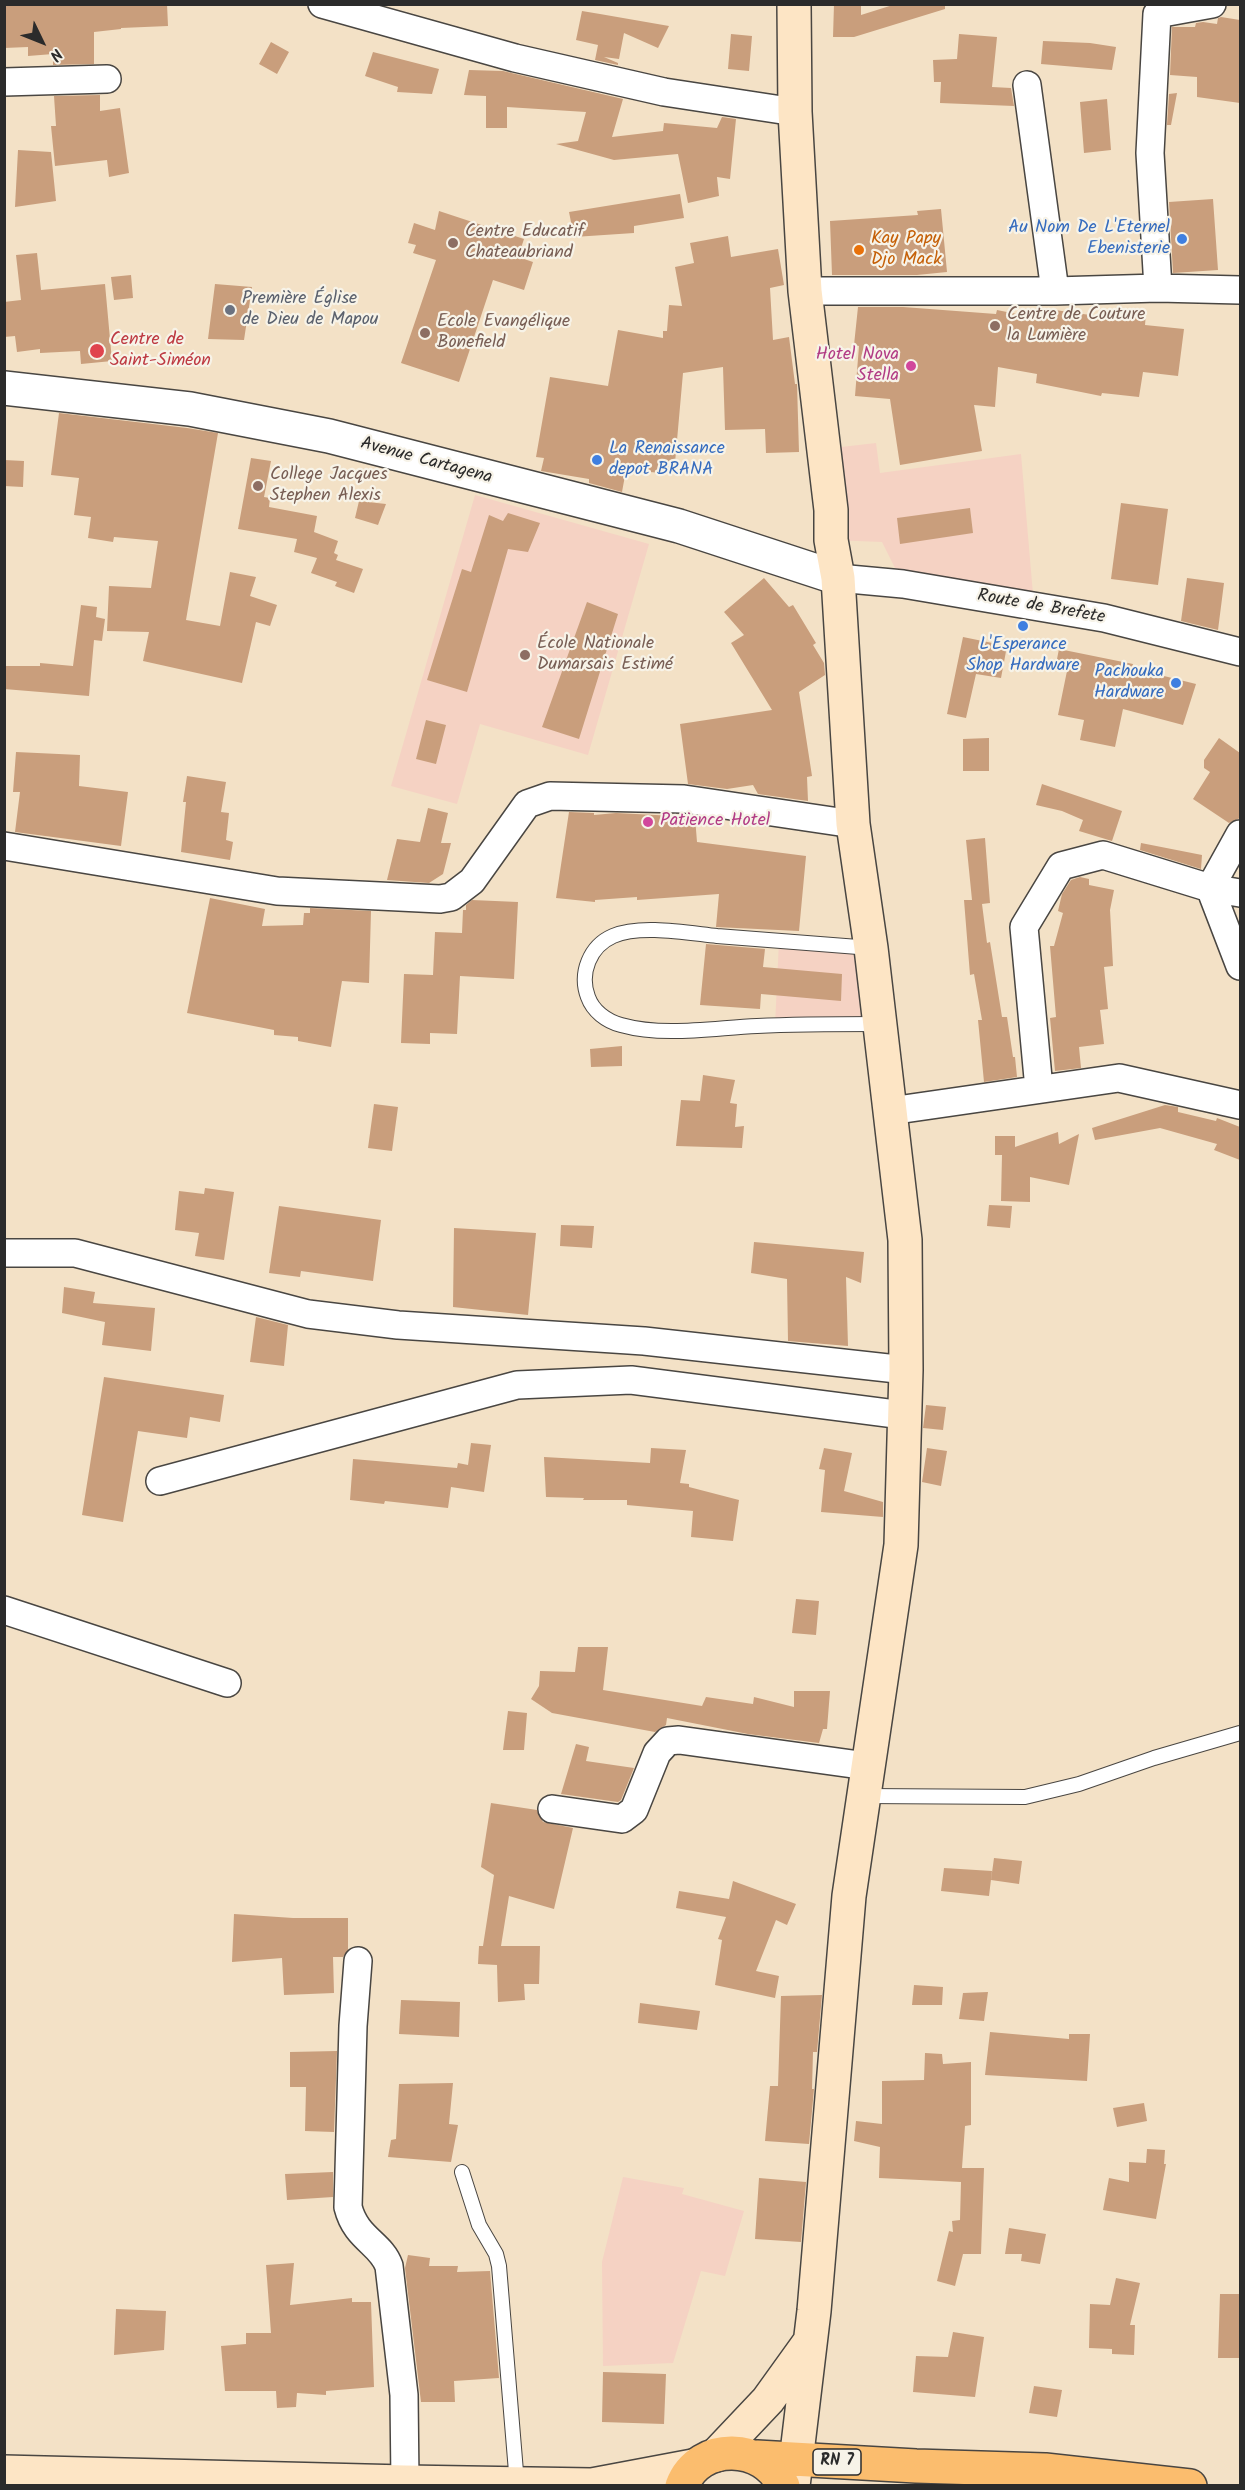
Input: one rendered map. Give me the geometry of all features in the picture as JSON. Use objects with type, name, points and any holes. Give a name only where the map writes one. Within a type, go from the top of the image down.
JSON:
[{"type":"main road","points":[[4,2472],[180,2481],[593,2485],[697,2469],[737,2452],[757,2457],[775,2471],[791,2477],[810,2342],[849,1896],[901,1545],[906,1370],[905,1240],[871,948],[853,824],[838,578],[831,540],[831,510],[805,291],[795,112],[794,4]]},
{"type":"main road","points":[[697,2469],[768,2400],[810,2342]]},
{"type":"main road","name":"RN 7","points":[[856,2486],[919,2469]]},
{"type":"main road","name":"RN 7","points":[[791,2477],[919,2469],[998,2477],[1045,2470],[1191,2486]]},
{"type":"street","points":[[322,4],[515,58],[664,92],[795,112]]},
{"type":"street","points":[[1158,288],[1150,153],[1157,14],[1212,4]]},
{"type":"street","points":[[4,82],[107,79]]},
{"type":"street","points":[[1027,86],[1055,291]]},
{"type":"street","points":[[805,291],[1055,291],[1158,288],[1240,291]]},
{"type":"street","name":"Avenue Cartagena","points":[[4,388],[56,392],[190,409],[329,436],[679,526],[838,578]]},
{"type":"street","name":"Route de Brefete","points":[[838,578],[903,584],[1104,618],[1240,652]]},
{"type":"street","points":[[4,846],[277,891],[440,899],[451,897],[472,881],[527,804],[550,795],[684,799],[853,824]]},
{"type":"street","points":[[1210,888],[1240,834]]},
{"type":"street","points":[[1039,1089],[1024,927],[1060,866],[1103,855],[1210,888],[1240,893]]},
{"type":"street","points":[[1210,888],[1240,966]]},
{"type":"street","points":[[890,1111],[1119,1078],[1240,1105]]},
{"type":"street","points":[[4,1253],[75,1253],[308,1314],[386,1324],[644,1341],[906,1370]]},
{"type":"street","points":[[160,1481],[517,1385],[631,1380],[903,1415]]},
{"type":"street","points":[[4,1610],[227,1683]]},
{"type":"street","points":[[552,1809],[622,1819],[628,1816],[634,1810],[657,1753],[668,1741],[680,1740],[865,1781]]},
{"type":"street","points":[[358,1961],[353,2026],[348,2207],[355,2227],[384,2256],[389,2266],[404,2395],[405,2484]]},
{"type":"lane","points":[[871,948],[670,932],[625,932],[602,942],[592,953],[585,973],[585,985],[587,996],[599,1013],[608,1020],[634,1028],[655,1031],[775,1025],[880,1024]]},
{"type":"lane","points":[[865,1781],[1025,1797],[1080,1784],[1154,1758],[1240,1733]]},
{"type":"lane","points":[[462,2172],[479,2225],[496,2254],[499,2266],[517,2484]]},
{"type":"shaded area","points":[[876,443],[880,473],[1021,454],[1034,606],[903,584],[882,542],[831,540],[824,449]]},
{"type":"shaded area","points":[[475,495],[649,544],[588,755],[480,724],[457,804],[391,786]]},
{"type":"shaded area","points":[[779,941],[871,948],[880,1024],[775,1025]]},
{"type":"shaded area","points":[[623,2177],[684,2188],[682,2194],[744,2211],[725,2276],[701,2271],[673,2363],[603,2366],[602,2262]]},
{"type":"building","points":[[4,4],[167,4],[168,26],[121,28],[94,32],[94,64],[53,65],[53,54],[28,56],[28,47],[4,48]]},
{"type":"building","points":[[834,4],[861,4],[861,15],[896,4],[945,4],[945,9],[854,37],[833,37]]},
{"type":"building","points":[[582,11],[669,26],[658,48],[624,33],[619,59],[604,57],[618,65],[595,60],[598,45],[576,40]]},
{"type":"building","points":[[1218,18],[1240,20],[1240,103],[1197,97],[1197,77],[1170,75],[1172,27],[1195,27],[1196,23],[1203,22],[1217,24]]},
{"type":"building","points":[[731,34],[752,36],[749,71],[728,69]]},
{"type":"building","points":[[959,34],[997,37],[992,87],[1011,88],[1014,106],[940,103],[941,82],[934,82],[933,60],[957,59]]},
{"type":"building","points":[[1043,41],[1090,43],[1116,47],[1112,70],[1041,64]]},
{"type":"building","points":[[271,42],[289,52],[277,74],[259,64]]},
{"type":"building","points":[[373,52],[439,69],[432,94],[397,92],[398,87],[365,76]]},
{"type":"building","points":[[469,70],[503,71],[623,99],[612,137],[663,131],[664,123],[717,128],[722,117],[736,119],[730,179],[717,177],[719,196],[688,203],[678,154],[614,160],[556,144],[578,141],[586,112],[507,107],[507,128],[486,128],[486,96],[464,95]]},
{"type":"building","points":[[1177,93],[1171,125],[1167,125],[1169,94]]},
{"type":"building","points":[[100,95],[100,111],[120,108],[129,173],[109,177],[107,160],[55,166],[51,126],[56,126],[54,96]]},
{"type":"building","points":[[1107,99],[1111,150],[1084,153],[1080,102]]},
{"type":"building","points":[[18,150],[51,152],[56,201],[15,207]]},
{"type":"building","points":[[680,194],[684,218],[634,226],[634,233],[574,237],[569,212]]},
{"type":"building","points":[[1213,199],[1218,270],[1173,273],[1169,202]]},
{"type":"building","points":[[941,209],[947,272],[917,275],[832,275],[830,221],[918,215],[917,211]]},
{"type":"building","points":[[439,211],[524,239],[518,257],[533,262],[524,290],[493,280],[459,382],[401,363],[436,260],[413,253],[416,245],[408,243],[414,223],[435,230]]},
{"type":"building","points":[[728,236],[731,257],[778,249],[784,285],[770,288],[773,340],[789,337],[795,384],[797,384],[799,452],[766,453],[765,429],[725,430],[723,367],[683,373],[674,474],[626,470],[622,492],[589,483],[589,479],[541,471],[544,458],[536,457],[550,377],[608,386],[618,330],[663,338],[663,331],[667,331],[669,305],[682,306],[675,267],[694,263],[690,243]]},
{"type":"building","points":[[37,253],[41,290],[105,284],[112,361],[81,364],[80,351],[40,353],[40,349],[17,352],[15,336],[4,337],[4,302],[21,300],[16,255]]},
{"type":"building","points":[[131,275],[133,298],[114,300],[111,277]]},
{"type":"building","points":[[215,284],[252,287],[244,340],[208,339]]},
{"type":"building","points":[[858,307],[903,307],[996,314],[997,310],[1046,320],[1048,309],[1118,319],[1119,310],[1146,313],[1145,325],[1184,329],[1178,376],[1143,372],[1139,397],[1102,393],[1101,396],[1036,383],[1037,374],[998,367],[995,407],[974,405],[982,451],[900,465],[890,399],[855,396],[859,346],[854,345]]},
{"type":"building","points":[[59,413],[218,433],[186,620],[220,626],[230,572],[256,577],[250,596],[277,605],[270,626],[256,622],[242,683],[143,661],[149,632],[107,631],[109,586],[151,588],[158,541],[114,537],[113,542],[88,538],[91,517],[74,515],[79,478],[51,475]]},
{"type":"building","points":[[251,458],[271,461],[264,497],[270,498],[269,507],[317,516],[314,532],[338,541],[334,553],[338,555],[336,560],[363,569],[354,593],[335,586],[337,582],[311,573],[317,558],[294,552],[297,539],[238,529]]},
{"type":"building","points":[[4,460],[24,461],[23,487],[4,486]]},
{"type":"building","points":[[359,501],[386,504],[378,525],[355,518]]},
{"type":"building","points":[[1121,503],[1168,509],[1158,585],[1111,579]]},
{"type":"building","points":[[970,508],[973,533],[900,544],[897,518]]},
{"type":"building","points":[[508,513],[540,523],[528,552],[508,549],[467,692],[427,680],[462,569],[471,572],[489,515],[503,521]]},
{"type":"building","points":[[764,578],[789,607],[793,605],[816,643],[813,645],[824,663],[825,675],[799,692],[812,776],[807,777],[808,801],[758,794],[753,785],[727,789],[688,784],[680,724],[772,710],[731,643],[744,635],[724,612]]},
{"type":"building","points":[[1187,578],[1224,583],[1218,630],[1181,621]]},
{"type":"building","points":[[587,602],[618,614],[579,739],[542,727]]},
{"type":"building","points":[[81,605],[97,607],[96,617],[105,619],[102,641],[94,640],[89,696],[4,689],[4,666],[40,666],[40,663],[73,666]]},
{"type":"building","points":[[963,637],[1007,646],[1001,678],[976,674],[966,718],[947,714]]},
{"type":"building","points":[[1059,649],[1133,664],[1132,668],[1196,684],[1183,725],[1123,709],[1115,747],[1080,740],[1084,720],[1058,715],[1067,671],[1055,669]]},
{"type":"building","points":[[426,720],[446,725],[436,764],[416,759]]},
{"type":"building","points":[[989,738],[989,771],[963,771],[963,739]]},
{"type":"building","points":[[1219,738],[1240,753],[1240,818],[1229,823],[1193,799],[1210,772],[1204,768],[1204,760]]},
{"type":"building","points":[[16,752],[80,755],[79,786],[128,792],[121,846],[15,832],[20,792],[13,792]]},
{"type":"building","points":[[187,776],[226,782],[221,812],[229,813],[226,840],[233,842],[230,860],[181,852],[186,802],[183,802]]},
{"type":"building","points":[[1042,784],[1122,811],[1112,841],[1079,831],[1083,820],[1062,811],[1036,805]]},
{"type":"building","points":[[428,808],[448,813],[441,843],[451,843],[443,874],[429,883],[387,880],[397,839],[420,842]]},
{"type":"building","points":[[569,812],[594,813],[594,815],[616,813],[695,817],[697,842],[806,856],[799,931],[716,927],[719,894],[637,900],[637,897],[595,900],[595,902],[556,898]]},
{"type":"building","points":[[985,838],[990,903],[982,904],[987,943],[990,942],[1002,1017],[1007,1017],[1017,1077],[984,1082],[978,1020],[982,1020],[974,974],[970,975],[964,900],[972,900],[966,840]]},
{"type":"building","points":[[1141,843],[1202,855],[1201,869],[1140,850]]},
{"type":"building","points":[[1080,877],[1089,879],[1089,885],[1114,890],[1110,910],[1113,966],[1104,967],[1108,1009],[1100,1010],[1104,1044],[1079,1047],[1081,1068],[1055,1071],[1050,1018],[1056,1017],[1050,946],[1054,946],[1063,913],[1058,911],[1062,894],[1071,880]]},
{"type":"building","points":[[210,898],[265,909],[262,926],[303,925],[304,913],[310,913],[310,908],[371,911],[369,983],[342,981],[331,1047],[298,1041],[298,1037],[274,1035],[274,1030],[187,1013]]},
{"type":"building","points":[[472,900],[518,902],[514,979],[460,976],[457,1034],[430,1033],[430,1044],[401,1043],[404,974],[433,975],[435,932],[462,933],[463,910],[466,910],[466,905]]},
{"type":"building","points":[[706,944],[765,949],[763,967],[842,974],[841,1001],[761,994],[760,1009],[700,1005]]},
{"type":"building","points":[[622,1046],[622,1066],[591,1067],[590,1049]]},
{"type":"building","points":[[703,1075],[735,1080],[730,1103],[737,1104],[735,1127],[744,1126],[742,1148],[676,1146],[681,1100],[700,1101]]},
{"type":"building","points":[[374,1104],[398,1107],[392,1151],[368,1148]]},
{"type":"building","points":[[1165,1105],[1178,1107],[1178,1112],[1216,1121],[1217,1118],[1240,1127],[1240,1160],[1214,1150],[1217,1144],[1160,1128],[1095,1140],[1092,1128]]},
{"type":"building","points":[[1058,1132],[1059,1144],[1079,1134],[1069,1185],[1030,1177],[1030,1202],[1001,1201],[1002,1155],[995,1155],[995,1136],[1015,1136],[1015,1147]]},
{"type":"building","points":[[205,1188],[234,1192],[224,1260],[195,1256],[199,1233],[175,1230],[179,1191],[204,1194]]},
{"type":"building","points":[[989,1205],[1012,1206],[1010,1228],[987,1226]]},
{"type":"building","points":[[279,1206],[381,1220],[373,1281],[301,1271],[300,1277],[269,1273]]},
{"type":"building","points":[[561,1225],[594,1226],[592,1248],[560,1246]]},
{"type":"building","points":[[454,1228],[536,1233],[528,1315],[453,1307]]},
{"type":"building","points":[[754,1242],[864,1252],[861,1283],[846,1277],[848,1346],[788,1341],[787,1279],[751,1273]]},
{"type":"building","points":[[64,1287],[95,1292],[93,1303],[155,1308],[151,1351],[102,1345],[105,1322],[62,1313]]},
{"type":"building","points":[[256,1317],[288,1325],[284,1366],[250,1362]]},
{"type":"building","points":[[104,1377],[224,1395],[220,1422],[190,1417],[187,1438],[138,1431],[123,1522],[82,1515]]},
{"type":"building","points":[[926,1405],[946,1407],[943,1430],[923,1428]]},
{"type":"building","points":[[471,1443],[491,1445],[484,1492],[451,1487],[448,1508],[385,1501],[384,1504],[350,1500],[353,1459],[457,1468],[458,1463],[468,1465]]},
{"type":"building","points":[[651,1448],[686,1450],[680,1483],[739,1500],[733,1541],[691,1537],[693,1511],[627,1505],[627,1500],[546,1497],[544,1457],[650,1463]]},
{"type":"building","points":[[824,1448],[852,1453],[844,1491],[883,1502],[883,1517],[821,1512],[825,1470],[819,1469]]},
{"type":"building","points":[[927,1448],[947,1451],[941,1486],[922,1482]]},
{"type":"building","points":[[796,1599],[819,1601],[816,1635],[792,1633]]},
{"type":"building","points":[[578,1647],[608,1647],[603,1690],[702,1706],[706,1697],[753,1704],[754,1697],[794,1707],[794,1691],[830,1691],[827,1729],[823,1729],[819,1743],[748,1734],[667,1718],[666,1725],[655,1732],[552,1713],[531,1699],[539,1686],[540,1671],[575,1672]]},
{"type":"building","points":[[508,1711],[527,1713],[524,1750],[503,1750]]},
{"type":"building","points":[[576,1744],[589,1747],[586,1761],[634,1768],[621,1800],[618,1802],[561,1794]]},
{"type":"building","points":[[491,1803],[537,1810],[543,1822],[573,1828],[554,1909],[509,1896],[501,1946],[540,1946],[539,1984],[524,1984],[525,2000],[498,2002],[497,1965],[478,1964],[479,1946],[483,1946],[494,1875],[481,1867]]},
{"type":"building","points":[[994,1858],[1022,1861],[1019,1884],[991,1880]]},
{"type":"building","points":[[944,1868],[992,1871],[989,1896],[941,1891]]},
{"type":"building","points":[[733,1881],[796,1904],[787,1925],[776,1920],[756,1971],[779,1976],[775,1998],[715,1985],[722,1940],[718,1939],[726,1917],[676,1908],[679,1891],[729,1899]]},
{"type":"building","points":[[234,1914],[293,1918],[348,1918],[348,1950],[343,1957],[333,1957],[334,1993],[284,1995],[282,1958],[232,1962]]},
{"type":"building","points":[[914,1985],[943,1987],[942,2005],[912,2005]]},
{"type":"building","points":[[988,1992],[984,2021],[959,2019],[963,1993]]},
{"type":"building","points":[[822,1995],[817,2052],[813,2052],[812,2089],[814,2089],[809,2144],[765,2141],[770,2086],[778,2086],[781,1996]]},
{"type":"building","points":[[401,2000],[460,2002],[459,2037],[399,2034]]},
{"type":"building","points":[[640,2003],[700,2011],[697,2030],[638,2023]]},
{"type":"building","points":[[990,2032],[1069,2039],[1069,2034],[1090,2034],[1087,2081],[985,2075]]},
{"type":"building","points":[[337,2051],[334,2132],[305,2131],[306,2087],[290,2087],[290,2052]]},
{"type":"building","points":[[925,2053],[942,2054],[943,2064],[971,2062],[971,2125],[965,2126],[962,2168],[984,2168],[981,2254],[963,2254],[955,2286],[937,2281],[949,2231],[953,2232],[952,2221],[960,2220],[961,2182],[879,2178],[880,2147],[854,2141],[856,2121],[882,2124],[882,2081],[924,2080]]},
{"type":"building","points":[[453,2083],[449,2124],[458,2125],[451,2162],[388,2157],[391,2140],[396,2139],[399,2084]]},
{"type":"building","points":[[1144,2103],[1147,2121],[1117,2127],[1113,2108]]},
{"type":"building","points":[[1147,2149],[1165,2150],[1164,2164],[1166,2164],[1156,2219],[1103,2210],[1109,2178],[1129,2182],[1129,2162],[1146,2163]]},
{"type":"building","points":[[333,2172],[333,2197],[287,2200],[285,2174]]},
{"type":"building","points":[[759,2178],[806,2182],[801,2242],[755,2239]]},
{"type":"building","points":[[1009,2228],[1046,2234],[1040,2264],[1021,2261],[1022,2254],[1005,2254]]},
{"type":"building","points":[[408,2255],[430,2258],[429,2266],[458,2266],[457,2272],[490,2271],[499,2378],[454,2381],[455,2402],[421,2402],[405,2268]]},
{"type":"building","points":[[294,2263],[290,2305],[352,2298],[352,2302],[371,2302],[374,2387],[326,2391],[326,2395],[297,2393],[296,2407],[277,2408],[276,2391],[225,2391],[221,2346],[246,2344],[246,2333],[271,2333],[266,2265]]},
{"type":"building","points":[[1116,2278],[1140,2283],[1130,2325],[1135,2325],[1134,2355],[1112,2354],[1112,2349],[1089,2348],[1090,2304],[1110,2305]]},
{"type":"building","points":[[1220,2294],[1240,2294],[1240,2358],[1218,2358]]},
{"type":"building","points":[[116,2309],[166,2311],[164,2350],[114,2355]]},
{"type":"building","points":[[953,2332],[984,2337],[975,2397],[913,2392],[916,2356],[948,2357]]},
{"type":"building","points":[[603,2372],[666,2374],[664,2424],[602,2422]]},
{"type":"building","points":[[1034,2386],[1062,2390],[1057,2417],[1029,2413]]},
{"type":"place","name":"Au Nom De L'Eternel Ebenisterie","points":[[1182,239]]},
{"type":"place","name":"Centre Educatif Chateaubriand","points":[[453,243]]},
{"type":"place","name":"Kay Papy Djo Mack","points":[[859,250]]},
{"type":"place","name":"Première Église de Dieu de Mapou","points":[[230,310]]},
{"type":"place","name":"Centre de Couture la Lumière","points":[[995,326]]},
{"type":"place","name":"Ecole Evangélique Bonefield","points":[[425,333]]},
{"type":"place","name":"Centre de Saint-Siméon","points":[[97,351]]},
{"type":"place","name":"Hotel Nova Stella","points":[[911,366]]},
{"type":"place","name":"La Renaissance depot BRANA","points":[[597,460]]},
{"type":"place","name":"College Jacques Stephen Alexis","points":[[258,486]]},
{"type":"place","name":"L'Esperance Shop Hardware","points":[[1023,626]]},
{"type":"place","name":"École Nationale Dumarsais Estimé","points":[[525,655]]},
{"type":"place","name":"Pachouka Hardware","points":[[1176,683]]},
{"type":"place","name":"Patience Hotel","points":[[648,822]]}]
